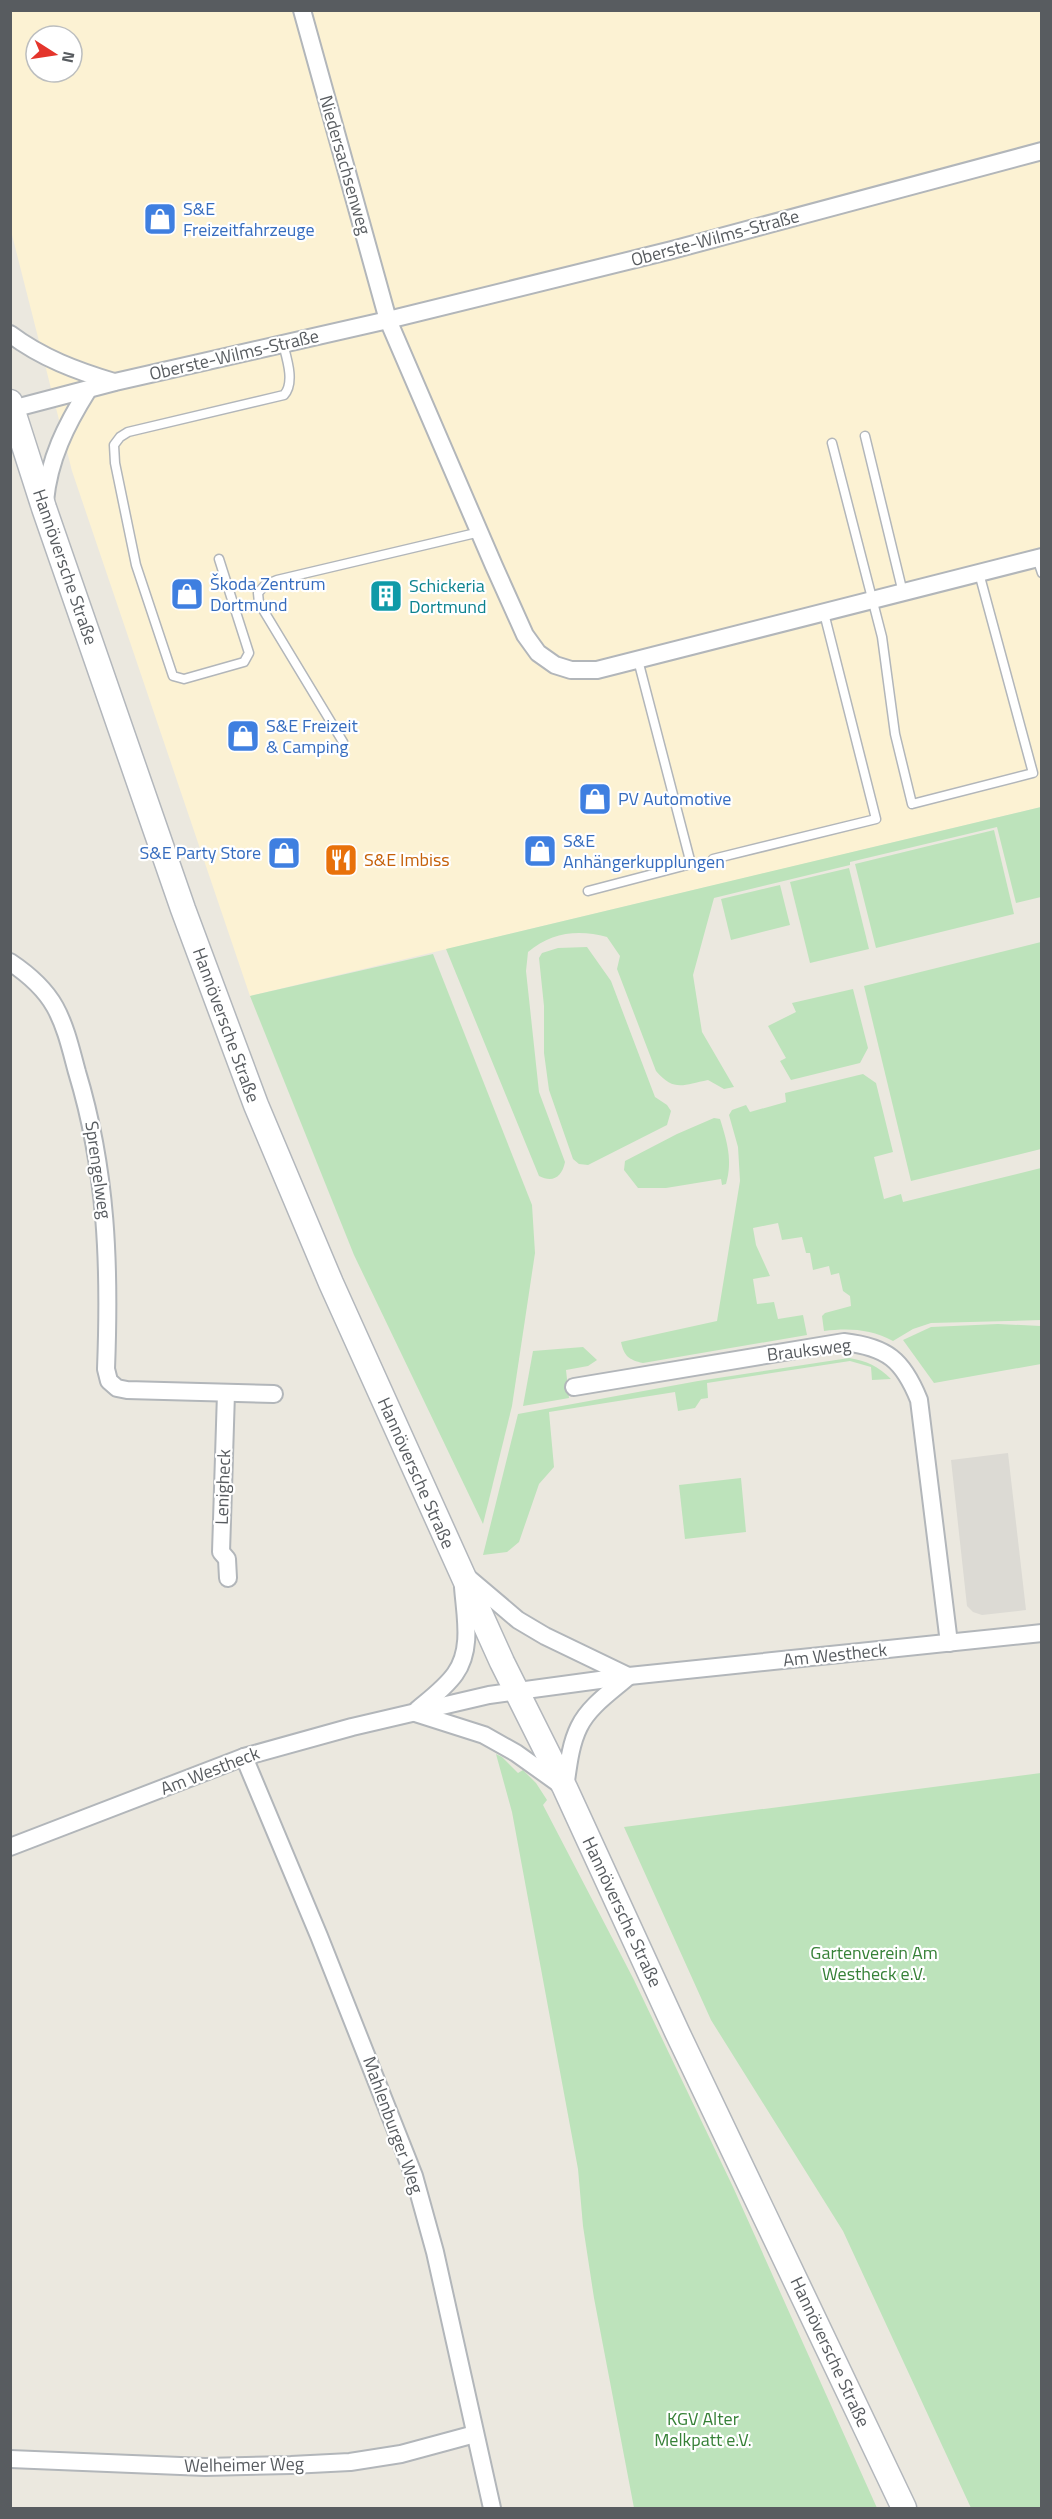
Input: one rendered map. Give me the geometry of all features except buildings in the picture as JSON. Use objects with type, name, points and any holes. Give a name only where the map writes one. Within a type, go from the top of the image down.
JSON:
[{"type":"main road","name":"Hannöversche Straße","points":[[11,406],[183,909],[256,1105],[331,1283],[516,1691],[565,1788],[677,2032],[904,2508]]},
{"type":"street","name":"Niedersachsenweg","points":[[302,10],[388,320]]},
{"type":"street","name":"Oberste-Wilms-Straße","points":[[11,406],[388,320],[672,250],[1041,151]]},
{"type":"street","points":[[388,320],[525,635],[538,653],[555,665],[571,670],[597,670],[979,573],[1040,562]]},
{"type":"street","name":"Oberste-Wilms-Straße","points":[[10,334],[45,357],[76,370],[115,382]]},
{"type":"street","points":[[44,508],[53,458],[66,426],[88,390]]},
{"type":"street","name":"Sprengelweg","points":[[10,962],[24,971],[55,1007],[89,1111],[103,1190],[109,1266],[106,1369],[109,1381],[117,1388],[127,1390],[225,1393]]},
{"type":"street","name":"Brauksweg","points":[[574,1387],[844,1342],[863,1344],[882,1350],[906,1371],[919,1400],[949,1643]]},
{"type":"street","points":[[225,1393],[274,1394]]},
{"type":"street","name":"Lenigheck","points":[[225,1393],[221,1552],[227,1559],[228,1578]]},
{"type":"street","points":[[414,1713],[484,1735],[516,1753],[565,1788],[573,1744],[579,1726],[596,1705],[629,1676],[544,1636],[518,1620],[462,1573]]},
{"type":"street","name":"Am Westheck","points":[[414,1713],[455,1674],[462,1660],[466,1628],[462,1573]]},
{"type":"street","name":"Am Westheck","points":[[10,1847],[244,1756],[489,1695],[629,1676],[1041,1633]]},
{"type":"street","name":"Mahlenburger Weg","points":[[244,1756],[319,1936],[414,2176],[435,2252],[492,2508]]},
{"type":"street","name":"Welheimer Weg","points":[[10,2459],[205,2467],[350,2462],[401,2454],[475,2434]]},
{"type":"lane","points":[[219,559],[249,653],[244,662],[184,679],[173,676],[136,565],[115,463],[114,445],[128,432],[284,395],[290,381],[284,344]]},
{"type":"lane","points":[[865,436],[903,593]]},
{"type":"lane","points":[[832,442],[882,637],[895,734],[912,804],[1033,773],[979,573]]},
{"type":"lane","points":[[343,742],[259,603],[258,593],[265,585],[277,580],[480,532]]},
{"type":"lane","points":[[713,859],[876,819],[824,613]]},
{"type":"lane","points":[[588,891],[691,864],[638,660]]},
{"type":"shaded area","points":[[10,11],[1041,11],[1041,807],[250,996],[72,471],[11,231]]},
{"type":"shaded area","points":[[1008,1453],[1026,1610],[982,1615],[973,1612],[967,1606],[951,1460]]},
{"type":"green space","points":[[1041,807],[1041,897],[1016,903],[997,827],[850,862],[850,865],[714,898],[693,975],[702,1032],[734,1087],[724,1089],[708,1080],[685,1085],[674,1084],[662,1078],[656,1071],[617,969],[620,956],[607,937],[586,933],[566,934],[537,945],[528,952],[526,971],[539,1092],[565,1162],[562,1172],[553,1179],[539,1176],[446,949]]},
{"type":"green space","points":[[994,830],[1014,914],[876,948],[855,864]]},
{"type":"green space","points":[[849,868],[869,949],[810,963],[790,882]]},
{"type":"green space","points":[[780,885],[790,925],[731,940],[721,899]]},
{"type":"green space","points":[[1041,942],[1041,1149],[911,1181],[864,986]]},
{"type":"green space","points":[[587,947],[611,981],[655,1097],[667,1105],[671,1111],[667,1125],[588,1165],[579,1164],[573,1159],[549,1090],[544,1053],[544,1006],[539,958],[542,953],[558,948]]},
{"type":"green space","points":[[433,954],[532,1205],[535,1253],[512,1406],[483,1524],[354,1255],[250,996]]},
{"type":"green space","points":[[853,989],[868,1048],[860,1063],[791,1080],[780,1061],[786,1058],[768,1026],[796,1012],[792,1003]]},
{"type":"green space","points":[[863,1074],[876,1083],[893,1152],[874,1157],[884,1199],[901,1194],[903,1202],[1041,1168],[1041,1320],[931,1323],[913,1329],[893,1341],[859,1330],[824,1331],[822,1316],[825,1313],[851,1306],[850,1296],[843,1291],[839,1273],[831,1275],[829,1266],[813,1270],[810,1253],[806,1253],[802,1237],[782,1240],[778,1223],[753,1228],[756,1245],[770,1276],[753,1279],[757,1304],[774,1302],[778,1319],[803,1315],[807,1335],[643,1363],[628,1357],[621,1342],[717,1321],[740,1181],[738,1147],[729,1115],[732,1110],[746,1105],[750,1112],[786,1102],[785,1093]]},
{"type":"green space","points":[[714,1118],[720,1119],[727,1143],[729,1167],[726,1184],[722,1185],[721,1179],[666,1188],[638,1188],[624,1170],[625,1161]]},
{"type":"green space","points":[[998,1324],[1041,1326],[1041,1364],[934,1383],[903,1340],[931,1327]]},
{"type":"green space","points":[[583,1347],[597,1360],[588,1366],[566,1370],[569,1398],[523,1406],[533,1351]]},
{"type":"green space","points":[[849,1358],[872,1365],[891,1379],[872,1380],[871,1367],[850,1361],[707,1383],[708,1398],[701,1399],[695,1408],[678,1411],[675,1392],[549,1412],[554,1467],[539,1484],[519,1542],[507,1552],[483,1555],[518,1414],[698,1381]]},
{"type":"green space","points":[[741,1478],[746,1532],[685,1539],[679,1485]]},
{"type":"green space","name":"KGV Alter Melkpatt e.V.","points":[[496,1754],[518,1773],[523,1770],[536,1783],[547,1800],[543,1805],[634,1980],[733,2187],[877,2508],[634,2508],[594,2298],[583,2226],[578,2169],[512,1812]]},
{"type":"green space","name":"Gartenverein Am Westheck e.V.","points":[[1041,1773],[1041,2508],[971,2508],[843,2231],[711,2020],[624,1827]]},
{"type":"place","name":"S&E Freizeitfahrzeuge","points":[[160,219]]},
{"type":"place","name":"Škoda Zentrum Dortmund","points":[[187,594]]},
{"type":"place","name":"Schickeria Dortmund","points":[[386,596]]},
{"type":"place","name":"S&E Freizeit & Camping","points":[[243,736]]},
{"type":"place","name":"PV Automotive","points":[[595,799]]},
{"type":"place","name":"S&E Anhängerkupplungen","points":[[540,851]]},
{"type":"place","name":"S&E Party Store","points":[[284,853]]},
{"type":"place","name":"S&E Imbiss","points":[[341,860]]}]
